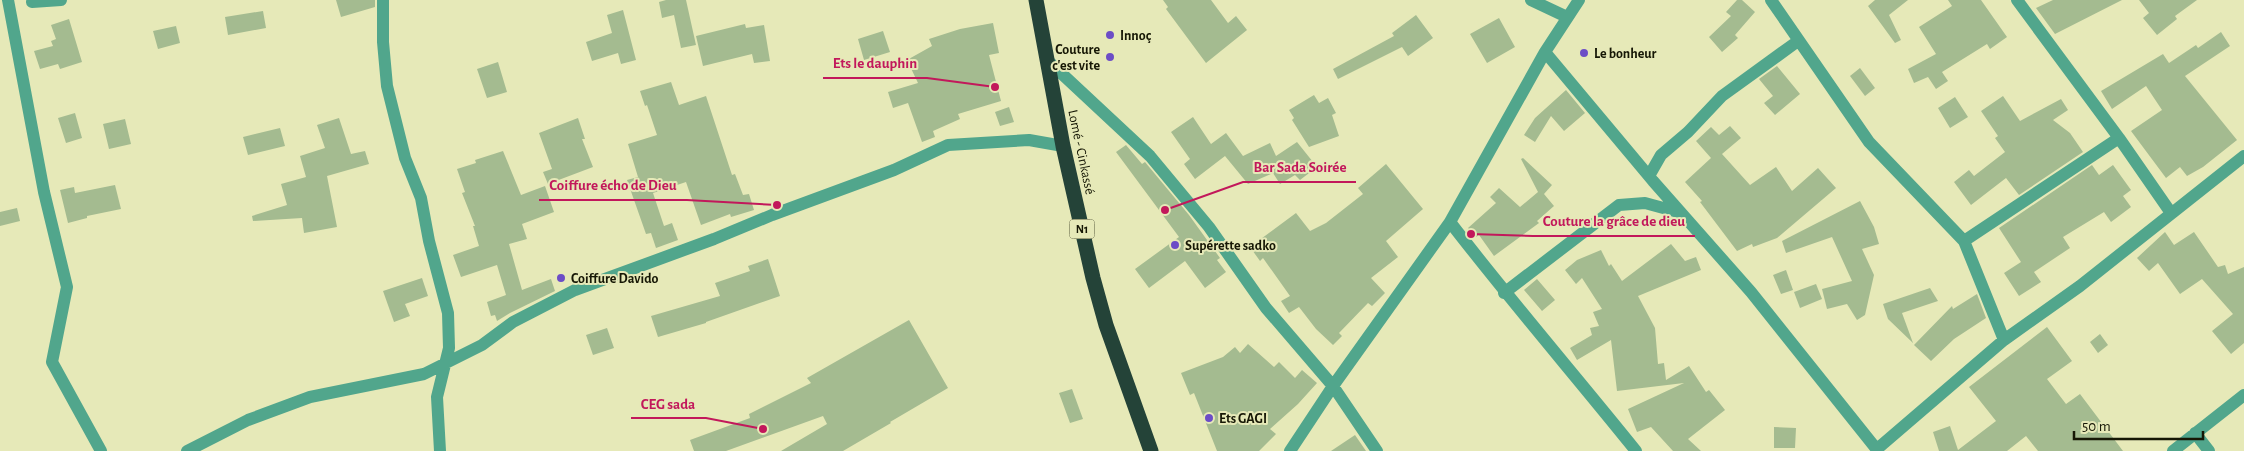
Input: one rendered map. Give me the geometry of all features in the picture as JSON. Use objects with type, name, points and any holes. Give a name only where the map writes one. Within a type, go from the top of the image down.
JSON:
[{"type":"highway","name":"Lomé - Cinkassé","points":[[1036,0],[1062,146],[1106,324],[1151,451]]},
{"type":"street","points":[[8,0],[44,192],[67,287],[52,362],[101,451]]},
{"type":"street","points":[[32,2],[61,0]]},
{"type":"street","points":[[383,0],[383,42],[387,86],[404,158],[421,198],[429,241],[448,313],[449,348],[437,397],[440,451]]},
{"type":"street","points":[[1531,0],[1567,18]]},
{"type":"street","points":[[1290,451],[1333,386],[1450,222],[1545,52],[1578,0]]},
{"type":"street","points":[[1771,0],[1869,142],[1964,241],[2004,340]]},
{"type":"street","points":[[2017,0],[2120,138],[2171,213]]},
{"type":"street","points":[[1649,176],[1661,155],[1688,132],[1722,96],[1798,41]]},
{"type":"street","points":[[1545,52],[1649,176],[1751,292],[1878,450],[2004,340],[2080,286],[2244,156]]},
{"type":"street","points":[[1046,59],[1150,156],[1210,227],[1266,308],[1333,386],[1377,451]]},
{"type":"street","points":[[1964,241],[2120,138]]},
{"type":"street","points":[[187,451],[248,420],[310,397],[424,374],[482,345],[512,322],[575,290],[894,170],[948,145],[1029,140],[1062,146]]},
{"type":"street","points":[[1504,293],[1619,205],[1645,203],[1682,214]]},
{"type":"street","points":[[1450,222],[1504,293],[1573,373],[1636,451]]},
{"type":"street","points":[[2173,451],[2244,395]]},
{"type":"street","points":[[2195,434],[2209,451]]},
{"type":"building","points":[[336,0],[375,0],[375,7],[341,17]]},
{"type":"building","points":[[686,0],[696,45],[681,48],[674,15],[662,18],[659,2]]},
{"type":"building","points":[[1163,0],[1211,0],[1228,23],[1236,16],[1247,30],[1206,63],[1166,9],[1168,7]]},
{"type":"building","points":[[1737,0],[1742,0],[1755,12],[1735,35],[1738,38],[1722,52],[1709,37],[1731,16],[1726,12]]},
{"type":"building","points":[[1875,0],[1908,0],[1889,15],[1901,40],[1895,43],[1868,6]]},
{"type":"building","points":[[1948,0],[1981,0],[2007,37],[1990,49],[1987,44],[1942,72],[1948,81],[1936,89],[1928,77],[1914,83],[1908,69],[1936,54],[1919,27],[1952,6]]},
{"type":"building","points":[[2053,0],[2122,0],[2055,34],[2036,8]]},
{"type":"building","points":[[2139,0],[2197,0],[2175,16],[2177,19],[2157,35],[2143,18],[2149,13]]},
{"type":"building","points":[[623,10],[636,60],[621,64],[618,53],[592,61],[586,42],[612,33],[607,15]]},
{"type":"building","points":[[263,11],[266,28],[228,35],[225,17]]},
{"type":"building","points":[[1416,15],[1433,38],[1408,56],[1402,47],[1338,79],[1333,69],[1394,36],[1392,33]]},
{"type":"building","points":[[1499,18],[1515,47],[1487,63],[1470,34]]},
{"type":"building","points":[[69,19],[82,62],[60,69],[58,64],[40,69],[34,51],[53,46],[51,41],[56,39],[51,25]]},
{"type":"building","points":[[993,23],[999,53],[989,55],[1001,101],[958,114],[960,119],[933,131],[935,137],[922,142],[908,103],[893,108],[888,92],[918,83],[907,60],[932,46],[929,39],[960,29]]},
{"type":"building","points":[[745,24],[746,28],[764,25],[770,61],[754,63],[752,54],[703,66],[696,36]]},
{"type":"building","points":[[176,26],[180,43],[158,49],[153,31]]},
{"type":"building","points":[[883,31],[890,52],[864,60],[858,39]]},
{"type":"building","points":[[2221,32],[2230,46],[2185,76],[2237,140],[2203,167],[2187,176],[2180,167],[2166,178],[2131,131],[2162,110],[2146,86],[2112,109],[2101,91],[2163,54],[2169,63],[2196,45],[2198,48]]},
{"type":"building","points":[[498,62],[507,92],[487,98],[477,69]]},
{"type":"building","points":[[1777,66],[1800,94],[1775,115],[1764,103],[1773,96],[1759,79]]},
{"type":"building","points":[[1860,68],[1875,88],[1865,96],[1850,76]]},
{"type":"building","points":[[671,82],[679,105],[706,96],[732,175],[735,174],[743,195],[749,194],[754,210],[731,217],[730,214],[701,225],[686,182],[653,193],[664,226],[672,223],[678,240],[656,248],[651,233],[646,234],[627,180],[638,177],[628,144],[657,135],[640,91]]},
{"type":"building","points":[[1566,90],[1585,113],[1564,131],[1551,116],[1535,142],[1524,135],[1535,118]]},
{"type":"building","points":[[1314,95],[1319,103],[1328,98],[1336,113],[1332,115],[1339,136],[1309,147],[1292,120],[1294,118],[1289,110]]},
{"type":"building","points":[[2003,96],[2020,121],[2061,99],[2068,110],[2053,120],[2070,133],[2083,152],[2019,195],[2006,178],[1971,205],[1954,182],[1969,170],[1974,176],[2005,152],[1995,138],[1998,136],[1981,111]]},
{"type":"building","points":[[1955,97],[1968,117],[1950,128],[1938,108]]},
{"type":"building","points":[[1009,107],[1014,122],[1000,126],[995,112]]},
{"type":"building","points":[[75,113],[82,138],[66,143],[58,118]]},
{"type":"building","points":[[1193,117],[1211,144],[1226,133],[1243,156],[1270,143],[1276,156],[1297,142],[1317,167],[1300,180],[1295,175],[1280,184],[1273,173],[1248,184],[1225,156],[1195,179],[1184,164],[1190,159],[1171,132]]},
{"type":"building","points":[[339,118],[351,154],[365,151],[369,164],[327,176],[337,227],[304,233],[302,218],[253,221],[252,216],[287,205],[281,184],[306,177],[300,156],[325,148],[317,125]]},
{"type":"building","points":[[578,118],[585,139],[582,139],[593,167],[548,184],[543,172],[552,169],[539,133]]},
{"type":"building","points":[[125,119],[131,144],[109,149],[103,124]]},
{"type":"building","points":[[1730,126],[1741,138],[1722,154],[1750,185],[1776,167],[1792,191],[1818,168],[1836,188],[1777,238],[1753,247],[1752,244],[1737,251],[1700,202],[1702,201],[1685,182],[1711,158],[1696,141],[1711,127],[1719,135]]},
{"type":"building","points":[[280,128],[285,146],[248,155],[243,137]]},
{"type":"building","points":[[1126,145],[1142,164],[1145,162],[1189,215],[1220,258],[1217,260],[1226,272],[1205,288],[1185,261],[1149,288],[1135,269],[1179,237],[1116,152]]},
{"type":"building","points":[[503,151],[521,195],[545,186],[554,212],[522,224],[527,239],[509,244],[522,290],[551,279],[555,291],[497,321],[495,315],[491,316],[487,302],[506,295],[497,265],[461,277],[453,255],[479,246],[473,226],[475,226],[462,193],[465,192],[457,169],[476,163],[475,160]]},
{"type":"building","points":[[1523,158],[1552,185],[1544,194],[1554,206],[1537,221],[1539,223],[1494,256],[1479,235],[1476,237],[1468,228],[1496,203],[1490,197],[1499,188],[1520,207],[1538,192],[1521,159]]},
{"type":"building","points":[[1386,164],[1423,209],[1386,241],[1398,257],[1371,278],[1385,293],[1372,306],[1368,303],[1339,333],[1342,336],[1333,345],[1316,329],[1299,307],[1289,313],[1281,301],[1290,296],[1263,258],[1260,261],[1250,247],[1296,213],[1310,231],[1326,223],[1363,194],[1358,188]]},
{"type":"building","points":[[2092,165],[2099,175],[2113,165],[2131,190],[2123,196],[2131,207],[2111,222],[2104,212],[2063,237],[2070,248],[2034,272],[2041,282],[2019,296],[2004,273],[2021,262],[1999,228]]},
{"type":"building","points":[[115,185],[121,209],[87,216],[87,218],[68,223],[60,190],[74,187],[75,193]]},
{"type":"building","points":[[1860,201],[1874,227],[1879,244],[1862,249],[1874,275],[1865,315],[1857,320],[1847,304],[1827,309],[1822,289],[1852,281],[1832,237],[1786,253],[1782,241]]},
{"type":"building","points":[[17,208],[20,221],[0,226],[0,212]]},
{"type":"building","points":[[2165,232],[2174,245],[2194,232],[2218,267],[2225,265],[2228,274],[2244,267],[2244,343],[2231,354],[2212,331],[2233,314],[2202,279],[2180,294],[2158,263],[2149,271],[2137,258]]},
{"type":"building","points":[[1671,244],[1685,261],[1696,257],[1701,270],[1638,296],[1655,328],[1658,364],[1664,363],[1666,380],[1689,366],[1706,392],[1709,390],[1725,410],[1688,439],[1701,451],[1673,451],[1651,427],[1637,432],[1628,409],[1684,383],[1617,391],[1611,340],[1577,360],[1570,348],[1592,335],[1590,328],[1599,326],[1593,312],[1602,309],[1582,278],[1576,284],[1565,270],[1577,260],[1601,250],[1609,266],[1611,264],[1622,281]]},
{"type":"building","points":[[768,259],[780,296],[706,323],[658,337],[651,316],[720,296],[715,283],[750,271],[748,266]]},
{"type":"building","points":[[1786,270],[1793,290],[1781,294],[1773,275]]},
{"type":"building","points":[[422,278],[428,296],[405,304],[410,316],[394,322],[383,291]]},
{"type":"building","points":[[1537,279],[1555,300],[1542,311],[1524,290]]},
{"type":"building","points":[[1816,284],[1822,299],[1800,308],[1794,292]]},
{"type":"building","points":[[1930,288],[1938,301],[1902,313],[1913,343],[1888,319],[1883,304]]},
{"type":"building","points":[[1977,294],[1986,318],[1954,339],[1931,361],[1914,345],[1952,306],[1953,309]]},
{"type":"building","points":[[909,320],[948,388],[891,423],[843,451],[781,451],[827,424],[823,416],[726,451],[694,451],[690,440],[750,418],[749,414],[811,383],[807,378]]},
{"type":"building","points":[[2047,327],[2072,361],[2047,379],[2066,404],[2080,394],[2123,451],[2038,451],[2026,436],[2007,451],[1939,451],[1933,432],[1950,426],[1958,450],[1996,421],[1969,387]]},
{"type":"building","points":[[607,328],[614,348],[593,355],[586,335]]},
{"type":"building","points":[[2100,334],[2108,345],[2098,353],[2090,342]]},
{"type":"building","points":[[1248,344],[1274,367],[1279,362],[1295,378],[1302,370],[1317,383],[1298,404],[1270,429],[1276,434],[1259,451],[1217,451],[1194,393],[1190,395],[1181,373],[1223,357],[1235,347],[1240,353]]},
{"type":"building","points":[[1072,389],[1083,419],[1070,423],[1059,393]]},
{"type":"building","points":[[1774,427],[1796,428],[1795,448],[1774,448]]},
{"type":"building","points":[[1355,435],[1366,451],[1331,451]]},
{"type":"place","name":"Innoç","points":[[1110,35]]},
{"type":"place","name":"Le bonheur","points":[[1584,53]]},
{"type":"place","name":"Couture c'est vite","points":[[1110,57]]},
{"type":"place","name":"Ets le dauphin","points":[[995,87]]},
{"type":"place","name":"Coiffure écho de Dieu","points":[[777,205]]},
{"type":"place","name":"Bar Sada Soirée","points":[[1165,210]]},
{"type":"place","name":"Couture la grâce de dieu","points":[[1471,234]]},
{"type":"place","name":"Supérette sadko","points":[[1175,245]]},
{"type":"place","name":"Coiffure Davido","points":[[561,278]]},
{"type":"place","name":"Ets GAGI","points":[[1209,418]]},
{"type":"place","name":"CEG sada","points":[[763,429]]}]
